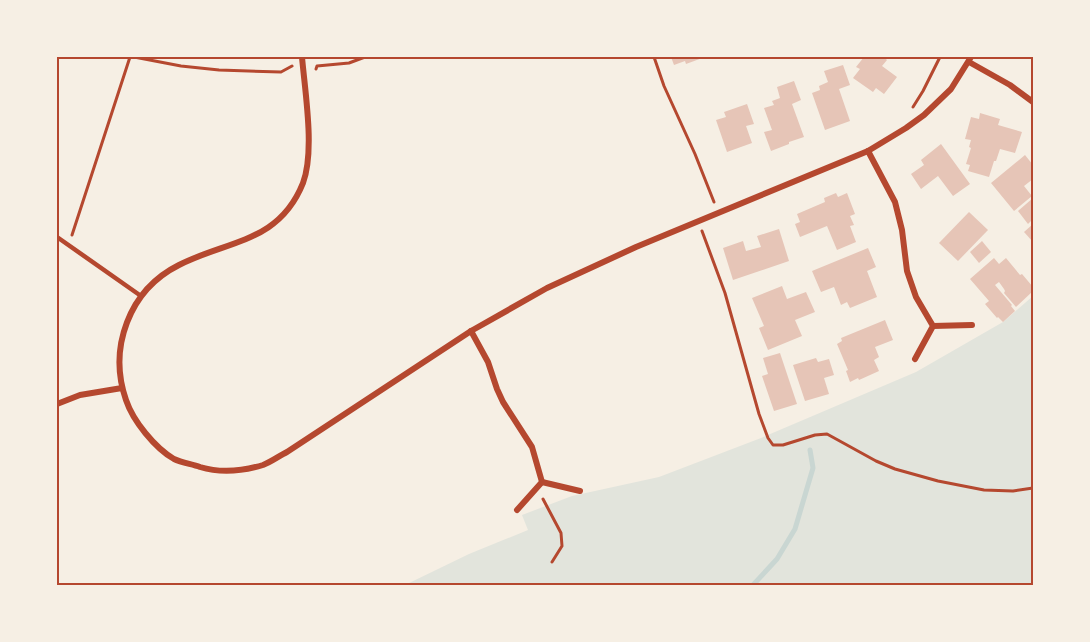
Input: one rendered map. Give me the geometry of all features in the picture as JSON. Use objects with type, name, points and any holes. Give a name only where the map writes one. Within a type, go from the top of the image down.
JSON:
[{"type":"street","points":[[302,57],[309,154],[303,182],[290,207],[258,235],[179,265],[158,279],[141,297],[127,320],[123,333],[119,360],[122,388],[129,408],[140,427],[174,459],[204,468],[238,470],[263,464],[287,453],[471,331],[547,288],[636,247],[868,151],[924,115],[951,89],[970,59],[1033,102]]},
{"type":"street","points":[[868,151],[895,202],[902,230],[907,271],[916,297],[933,326]]},
{"type":"street","points":[[933,326],[972,325]]},
{"type":"street","points":[[915,359],[933,326]]},
{"type":"street","points":[[471,331],[488,363],[503,402],[532,447],[542,482]]},
{"type":"street","points":[[57,404],[80,395],[122,388]]},
{"type":"street","points":[[542,482],[580,491]]},
{"type":"street","points":[[517,510],[542,482]]},
{"type":"lane","points":[[57,237],[141,297]]},
{"type":"path","points":[[71,238],[132,57],[219,70],[281,72],[290,67],[303,65],[350,63],[364,57]]},
{"type":"path","points":[[654,57],[664,86],[695,153],[715,204]]},
{"type":"path","points":[[909,113],[923,92],[940,57]]},
{"type":"path","points":[[314,72],[318,66]]},
{"type":"path","points":[[696,222],[702,230],[725,293],[759,414],[773,445],[783,445],[815,435],[827,434],[876,461],[938,481],[984,490],[1033,488]]},
{"type":"path","points":[[542,482],[543,501],[561,533],[562,546],[552,561]]},
{"type":"shaded area","points":[[1033,296],[1033,585],[405,585],[469,554],[528,530],[522,515],[572,496],[659,477],[761,438],[916,372],[1003,322]]},
{"type":"building","points":[[671,57],[705,57],[686,64],[685,61],[674,65]]},
{"type":"building","points":[[864,57],[884,57],[887,60],[882,66],[897,77],[884,94],[876,88],[873,92],[853,78],[860,69],[856,67]]},
{"type":"building","points":[[843,65],[850,85],[839,89],[850,121],[825,130],[812,93],[820,90],[819,86],[828,82],[824,71]]},
{"type":"building","points":[[794,81],[801,100],[792,104],[804,137],[771,151],[764,132],[772,130],[764,108],[774,105],[772,101],[780,98],[777,87]]},
{"type":"building","points":[[747,104],[754,124],[746,126],[752,143],[727,152],[716,120],[726,117],[724,112]]},
{"type":"building","points":[[980,113],[1000,119],[998,125],[1022,132],[1015,153],[1000,149],[989,177],[968,171],[970,165],[966,164],[971,140],[965,139],[971,117],[979,119]]},
{"type":"building","points":[[941,144],[970,184],[953,196],[938,176],[921,189],[911,174],[924,165],[921,160]]},
{"type":"building","points":[[1025,155],[1033,165],[1033,179],[1024,186],[1032,196],[1014,211],[991,183]]},
{"type":"building","points":[[836,193],[838,197],[847,193],[855,214],[850,216],[854,225],[850,226],[856,242],[837,250],[827,226],[800,237],[795,224],[800,222],[797,214],[825,202],[824,198]]},
{"type":"building","points":[[1033,198],[1033,219],[1028,224],[1018,211]]},
{"type":"building","points":[[969,212],[988,230],[958,261],[939,243]]},
{"type":"building","points":[[1033,224],[1033,242],[1024,232]]},
{"type":"building","points":[[779,229],[789,261],[733,280],[723,248],[743,241],[746,251],[761,247],[757,236]]},
{"type":"building","points":[[982,241],[991,252],[979,263],[970,252]]},
{"type":"building","points":[[868,248],[876,267],[867,271],[877,297],[850,308],[847,302],[841,305],[834,287],[821,292],[812,271]]},
{"type":"building","points":[[994,258],[999,264],[1006,258],[1033,287],[1033,291],[1016,307],[1004,293],[999,282],[995,285],[1015,311],[1003,322],[985,304],[989,301],[970,279]]},
{"type":"building","points":[[782,286],[787,299],[806,292],[815,312],[795,320],[802,336],[768,350],[759,328],[764,326],[752,298]]},
{"type":"building","points":[[885,320],[893,340],[875,347],[879,357],[874,360],[879,371],[850,382],[846,371],[848,370],[837,344],[842,341],[841,338]]},
{"type":"building","points":[[780,353],[797,404],[774,411],[762,376],[768,374],[763,358]]},
{"type":"building","points":[[816,358],[818,362],[829,359],[834,375],[824,378],[829,394],[805,401],[793,365]]},
{"type":"waterway","points":[[753,585],[777,559],[795,529],[813,468],[810,450]]}]
